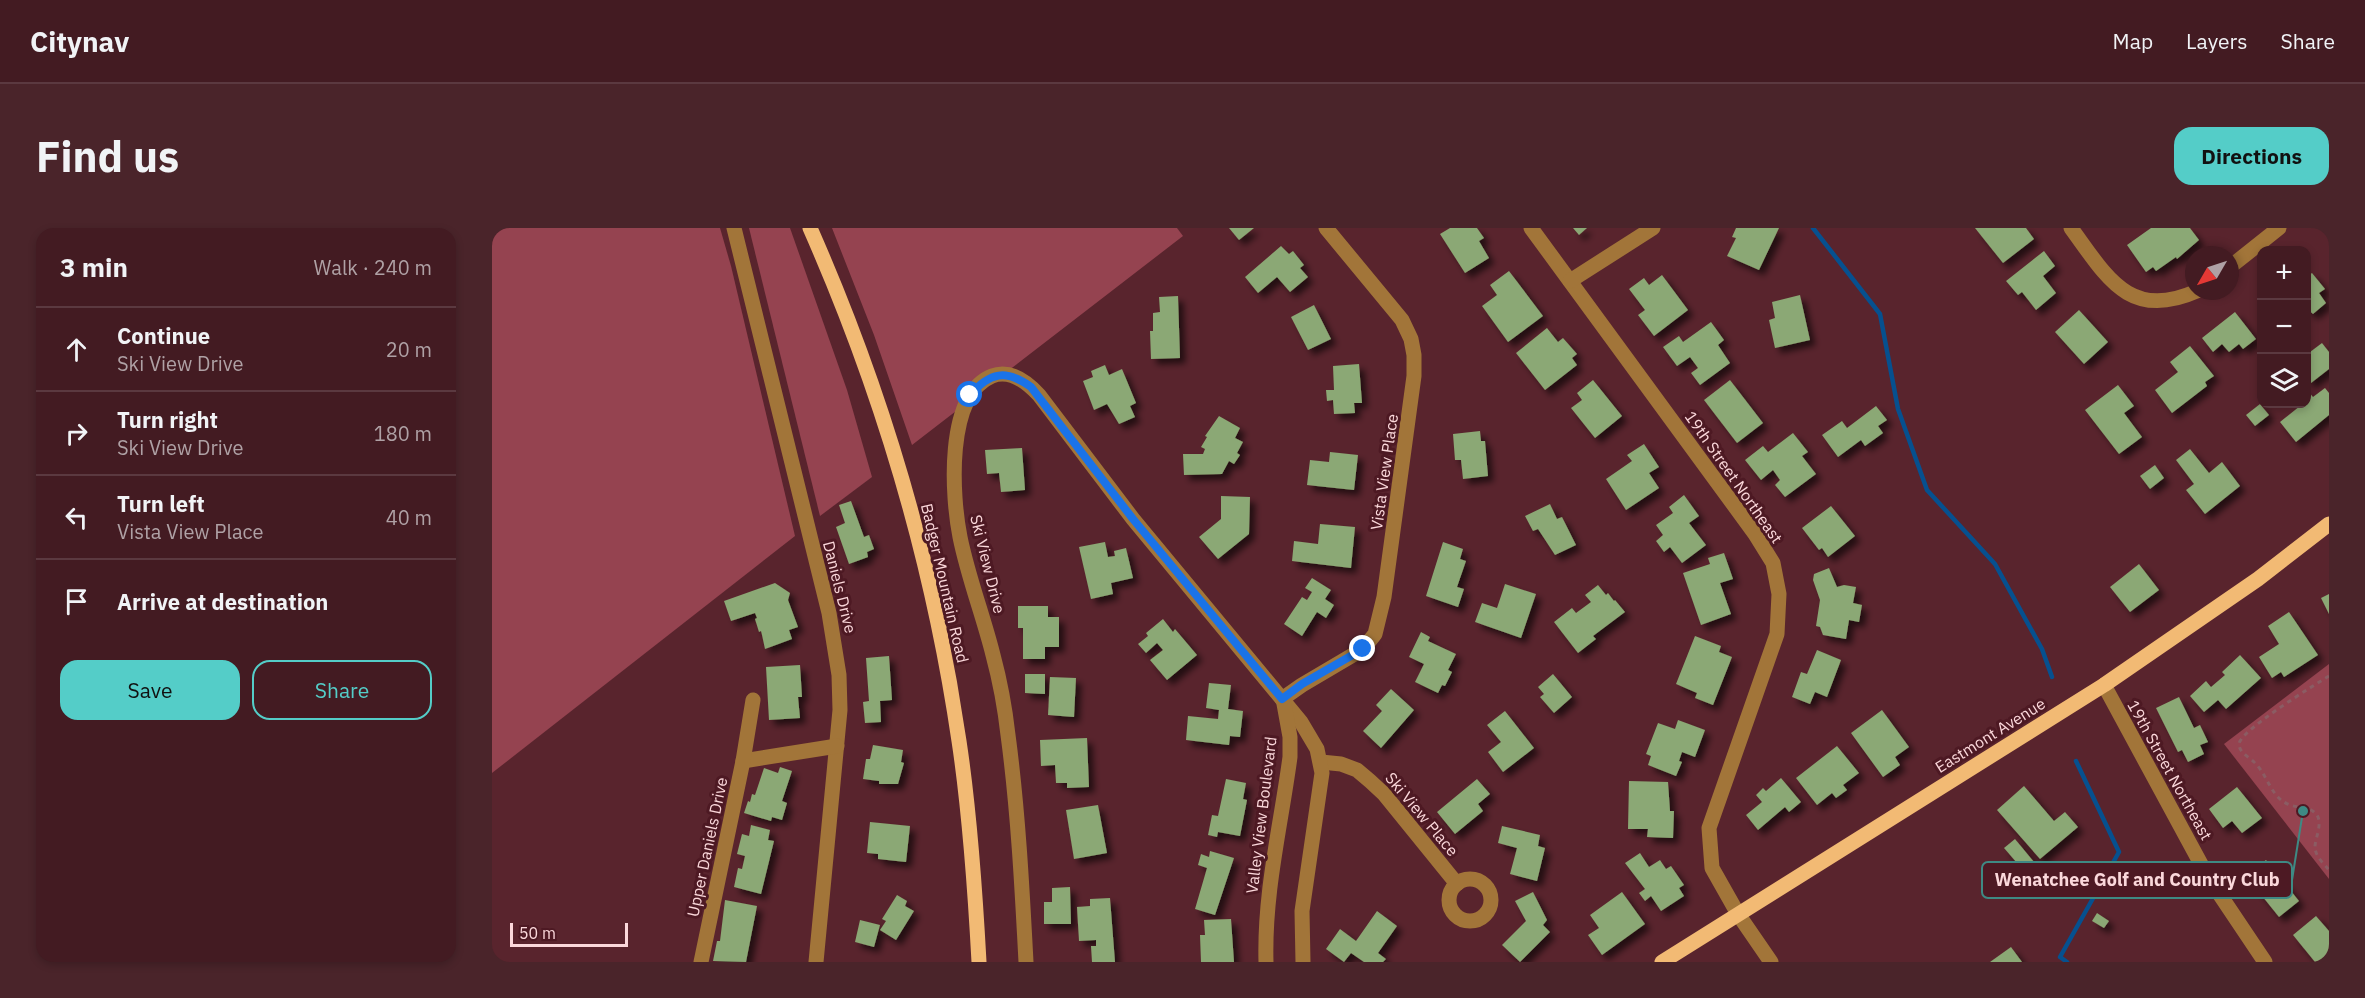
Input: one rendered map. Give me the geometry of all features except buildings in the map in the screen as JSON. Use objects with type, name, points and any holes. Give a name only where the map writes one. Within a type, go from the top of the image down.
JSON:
[{"type":"main road","name":"Badger Mountain Road","points":[[810,228],[843,304],[871,380],[915,524],[934,605],[959,739],[967,802],[979,962]]},
{"type":"main road","name":"Eastmont Avenue","points":[[1662,962],[2104,685],[2258,579],[2329,524]]},
{"type":"street","name":"Daniels Drive","points":[[734,228],[833,634],[840,693],[816,962]]},
{"type":"street","name":"Vista View Place","points":[[1282,699],[1302,684],[1363,649],[1375,634],[1384,597],[1414,376],[1411,339],[1402,320],[1326,228]]},
{"type":"street","name":"19th Street Northeast","points":[[1532,228],[1755,534],[1773,563],[1779,594],[1777,634],[1708,828],[1712,868],[1738,914],[1771,962]]},
{"type":"street","points":[[1570,281],[1653,228]]},
{"type":"street","points":[[2071,228],[2105,275],[2123,290],[2140,300],[2161,301],[2185,296]]},
{"type":"street","points":[[2239,260],[2279,228]]},
{"type":"street","name":"Ski View Drive","points":[[1026,962],[1017,824],[1006,719],[994,658],[960,537],[955,495],[956,447],[960,423],[965,404],[977,387],[991,376],[999,375],[1014,377],[1031,387],[1133,519],[1282,699]]},
{"type":"street","name":"19th Street Northeast","points":[[2104,685],[2208,877],[2265,962]]},
{"type":"street","points":[[1282,699],[1311,736],[1321,762],[1321,785],[1302,911],[1304,962]]},
{"type":"street","name":"Valley View Boulevard","points":[[1266,962],[1265,931],[1270,887],[1290,757],[1289,723],[1282,699]]},
{"type":"street","points":[[743,760],[753,700]]},
{"type":"street","name":"Upper Daniels Drive","points":[[700,962],[743,760],[837,746]]},
{"type":"street","name":"Ski View Place","points":[[1321,762],[1341,764],[1357,770],[1370,781],[1384,794],[1457,884]]},
{"type":"path","points":[[2329,676],[2264,719],[2239,740],[2242,751],[2254,762],[2281,800],[2297,808],[2310,810],[2317,815],[2319,824],[2315,848],[2329,870]]},
{"type":"shaded area","points":[[492,228],[720,228],[795,536],[492,773]]},
{"type":"shaded area","points":[[749,228],[790,228],[847,390],[872,477],[820,516]]},
{"type":"shaded area","points":[[832,228],[1177,228],[1183,236],[912,445],[874,335]]},
{"type":"shaded area","points":[[2329,664],[2329,879],[2224,744]]},
{"type":"waterway","points":[[1813,228],[1880,314],[1898,409],[1927,490],[1995,564],[2042,649],[2052,677]]},
{"type":"waterway","points":[[2067,962],[2060,957],[2119,852],[2076,761]]},
{"type":"place","name":"Wenatchee Golf and Country Club","points":[[2303,811]]},
{"type":"route","points":[[970,395],[991,376],[1014,377],[1031,387],[1133,519],[1282,699],[1302,684],[1363,649]]}]
